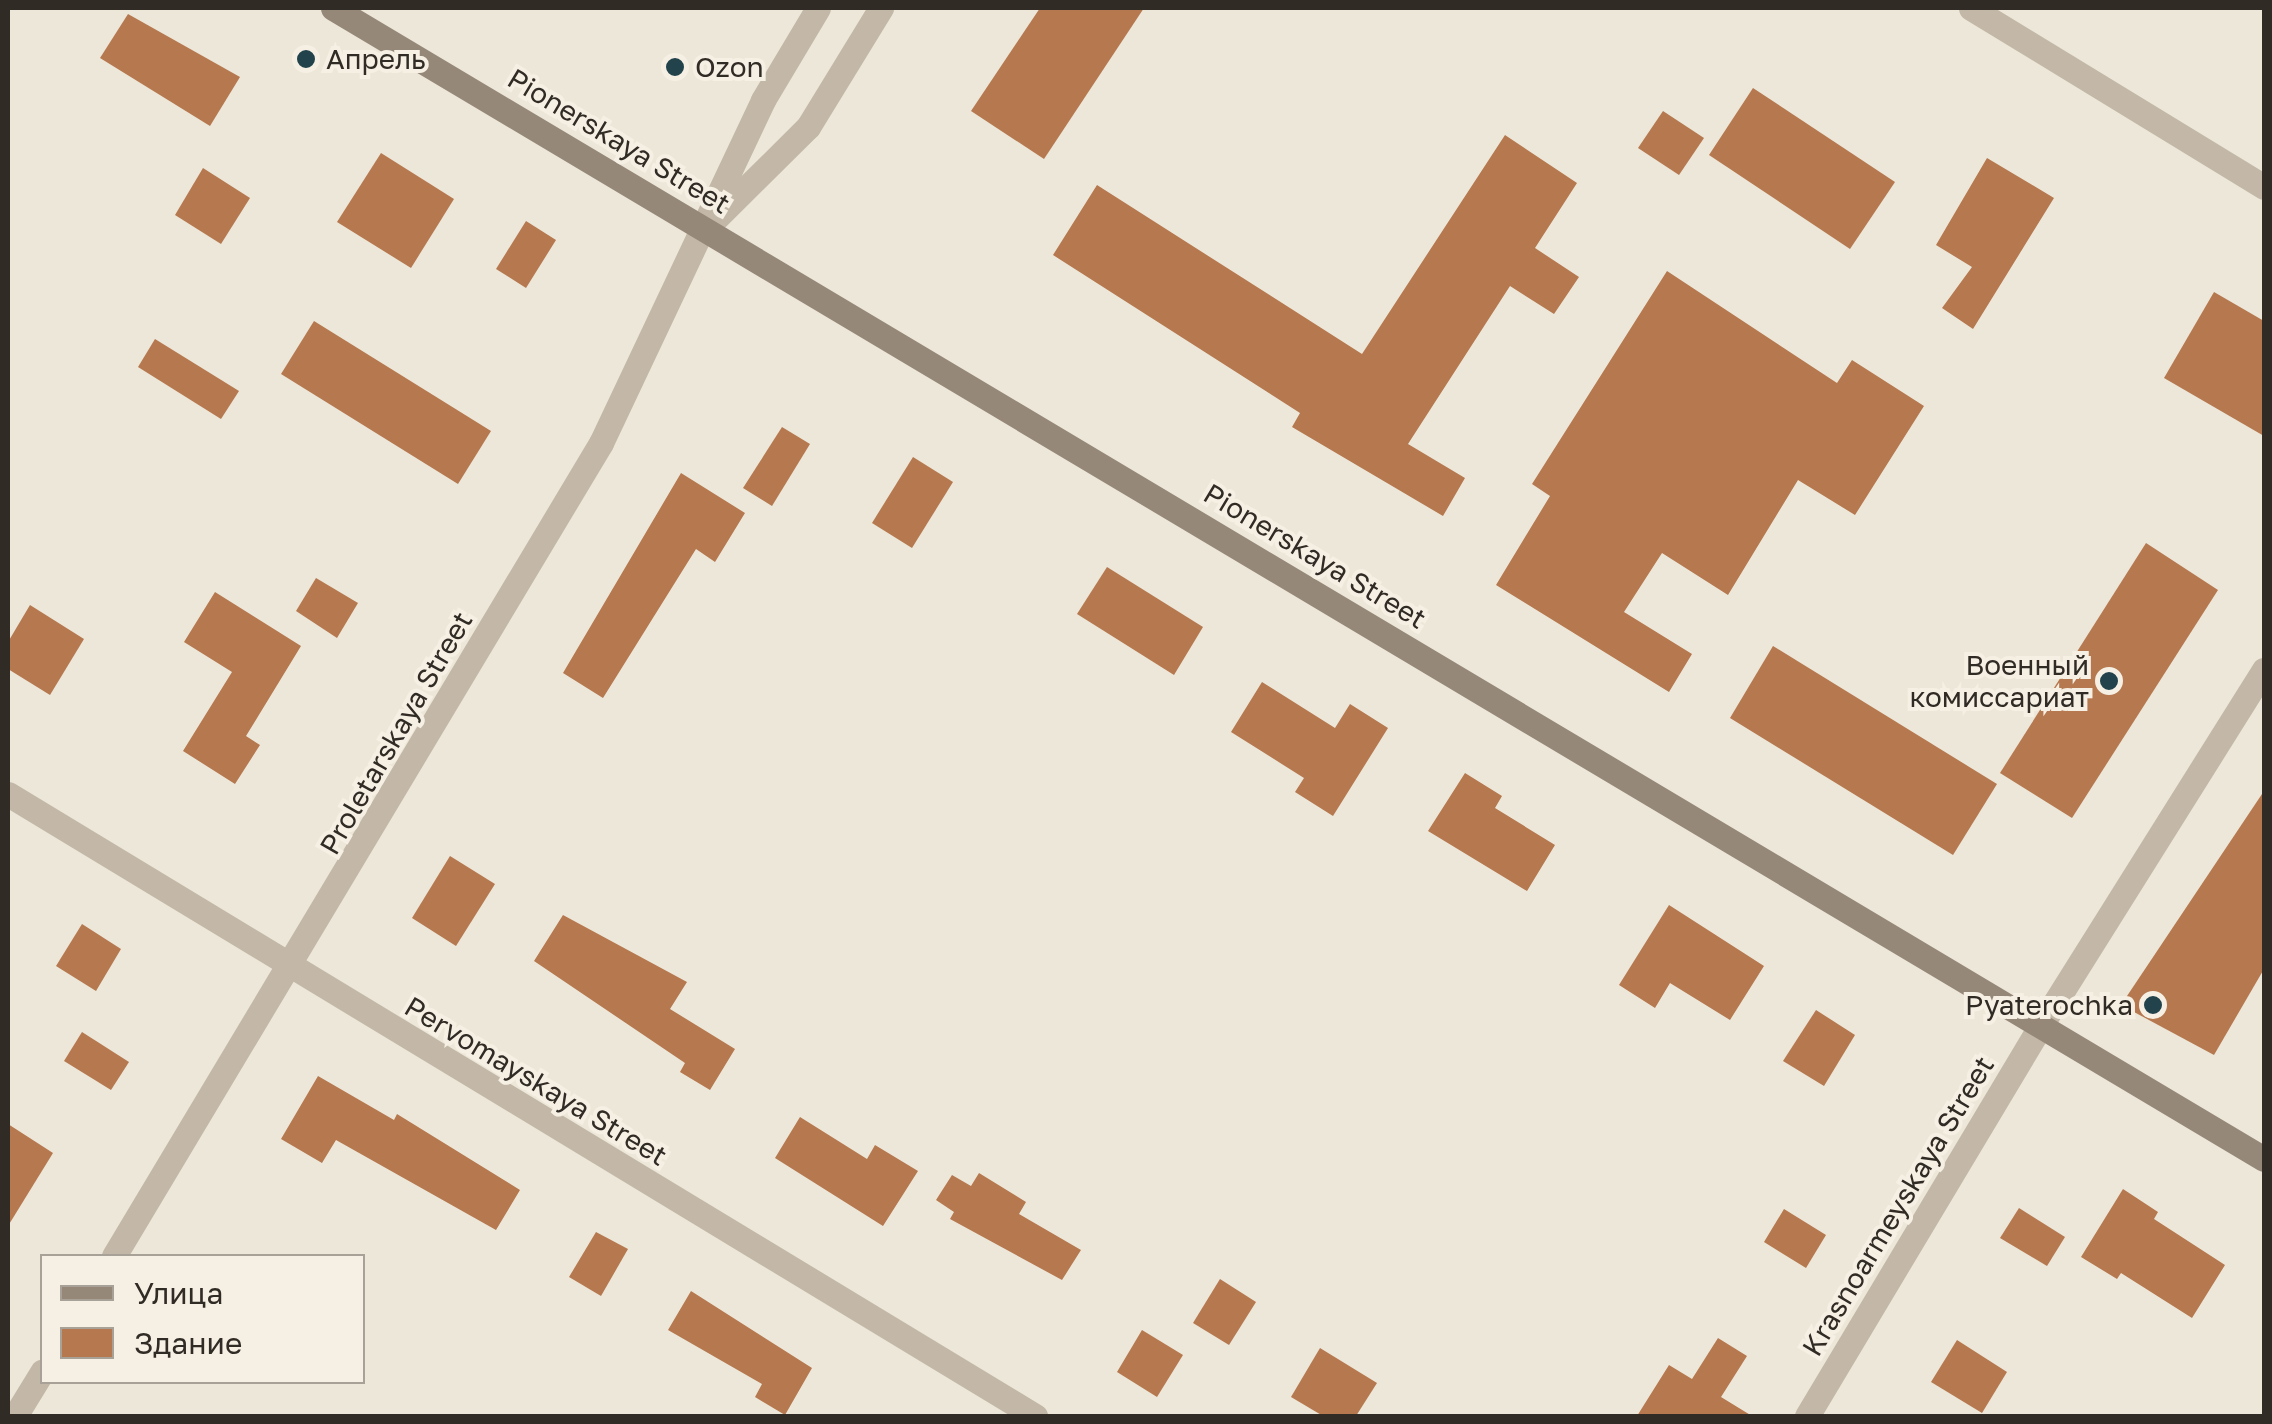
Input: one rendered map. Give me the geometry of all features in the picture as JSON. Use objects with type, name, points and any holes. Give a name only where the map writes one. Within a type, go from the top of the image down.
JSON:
[{"type":"main road","name":"Pionerskaya Street","points":[[333,8],[2264,1158]]},
{"type":"street","name":"Proletarskaya Street","points":[[115,1254],[291,970],[601,443],[706,228],[763,100],[818,8]]},
{"type":"street","name":"Proletarskaya Street","points":[[706,228],[808,127],[881,8]]},
{"type":"street","points":[[1971,8],[2264,188]]},
{"type":"street","name":"Krasnoarmeyskaya Street","points":[[1807,1416],[2041,1025],[2264,670]]},
{"type":"street","name":"Pervomayskaya Street","points":[[8,794],[291,970],[1036,1416]]},
{"type":"street","points":[[15,1416],[40,1375]]},
{"type":"building","points":[[1040,8],[1144,8],[1044,159],[971,111]]},
{"type":"building","points":[[128,14],[240,77],[210,126],[100,58]]},
{"type":"building","points":[[1753,88],[1895,182],[1850,249],[1709,155]]},
{"type":"building","points":[[1663,111],[1704,138],[1679,175],[1638,148]]},
{"type":"building","points":[[1505,135],[1577,183],[1535,248],[1579,277],[1554,314],[1510,286],[1408,444],[1465,478],[1443,516],[1292,427],[1300,413],[1053,255],[1097,185],[1362,354]]},
{"type":"building","points":[[381,153],[454,199],[411,268],[337,222]]},
{"type":"building","points":[[1987,158],[2054,198],[1973,329],[1942,308],[1972,267],[1936,245]]},
{"type":"building","points":[[203,168],[250,198],[221,244],[175,215]]},
{"type":"building","points":[[526,221],[556,240],[526,288],[496,269]]},
{"type":"building","points":[[1667,271],[1837,383],[1852,360],[1924,406],[1855,515],[1798,480],[1728,595],[1662,553],[1624,612],[1692,654],[1669,692],[1496,585],[1550,496],[1532,484]]},
{"type":"building","points":[[2214,292],[2264,321],[2264,436],[2164,378]]},
{"type":"building","points":[[314,321],[491,431],[458,484],[281,374]]},
{"type":"building","points":[[155,339],[239,391],[221,419],[138,367]]},
{"type":"building","points":[[782,427],[810,444],[772,506],[743,488]]},
{"type":"building","points":[[913,457],[953,482],[912,548],[872,523]]},
{"type":"building","points":[[681,473],[745,513],[715,562],[696,549],[603,698],[563,673]]},
{"type":"building","name":"Военный комиссариат","points":[[2146,543],[2218,590],[2072,818],[2000,773]]},
{"type":"building","points":[[1107,567],[1203,627],[1174,675],[1077,614]]},
{"type":"building","points":[[316,578],[358,603],[337,638],[296,611]]},
{"type":"building","points":[[215,592],[301,646],[246,736],[260,745],[235,784],[183,751],[232,672],[184,642]]},
{"type":"building","points":[[30,605],[84,639],[50,695],[8,669],[8,642]]},
{"type":"building","points":[[1773,646],[1997,784],[1953,855],[1730,718]]},
{"type":"building","points":[[1262,682],[1335,728],[1350,704],[1388,728],[1333,816],[1295,792],[1304,778],[1231,732]]},
{"type":"building","points":[[1465,773],[1502,796],[1495,808],[1555,845],[1527,891],[1428,831]]},
{"type":"building","points":[[2264,791],[2264,969],[2214,1055],[2121,1005]]},
{"type":"building","points":[[450,856],[495,884],[456,946],[412,918]]},
{"type":"building","points":[[1669,905],[1764,966],[1730,1020],[1670,983],[1655,1008],[1619,985]]},
{"type":"building","points":[[563,915],[687,982],[670,1009],[735,1049],[710,1090],[680,1072],[685,1063],[534,961]]},
{"type":"building","points":[[82,924],[121,949],[96,991],[56,966]]},
{"type":"building","points":[[1816,1010],[1855,1035],[1824,1086],[1783,1061]]},
{"type":"building","points":[[82,1032],[129,1062],[111,1090],[64,1061]]},
{"type":"building","points":[[318,1076],[394,1120],[397,1114],[520,1190],[496,1230],[336,1140],[322,1163],[281,1139]]},
{"type":"building","points":[[800,1117],[867,1159],[875,1145],[918,1171],[883,1226],[775,1158]]},
{"type":"building","points":[[8,1124],[53,1153],[8,1226]]},
{"type":"building","points":[[979,1173],[1026,1202],[1019,1214],[1081,1250],[1062,1280],[950,1219],[954,1212],[936,1200],[952,1175],[971,1186]]},
{"type":"building","points":[[2123,1189],[2158,1212],[2154,1219],[2225,1265],[2192,1318],[2121,1273],[2117,1279],[2081,1257]]},
{"type":"building","points":[[2019,1208],[2065,1237],[2047,1266],[2000,1238]]},
{"type":"building","points":[[1784,1209],[1826,1235],[1806,1268],[1764,1242]]},
{"type":"building","points":[[596,1232],[628,1249],[601,1296],[569,1277]]},
{"type":"building","points":[[1220,1279],[1256,1302],[1229,1345],[1193,1323]]},
{"type":"building","points":[[691,1291],[812,1368],[785,1415],[755,1397],[762,1384],[668,1330]]},
{"type":"building","points":[[1142,1330],[1183,1355],[1157,1397],[1117,1372]]},
{"type":"building","points":[[1718,1338],[1747,1356],[1721,1397],[1752,1416],[1637,1416],[1669,1365],[1692,1379]]},
{"type":"building","points":[[1957,1340],[2007,1372],[1982,1413],[1931,1382]]},
{"type":"building","points":[[1320,1348],[1377,1383],[1356,1416],[1323,1416],[1291,1397]]},
{"type":"place","name":"Апрель","points":[[306,59]]},
{"type":"place","name":"Ozon","points":[[675,67]]},
{"type":"place","name":"Военный комиссариат","points":[[2109,681]]},
{"type":"place","name":"Pyaterochka","points":[[2153,1005]]}]
